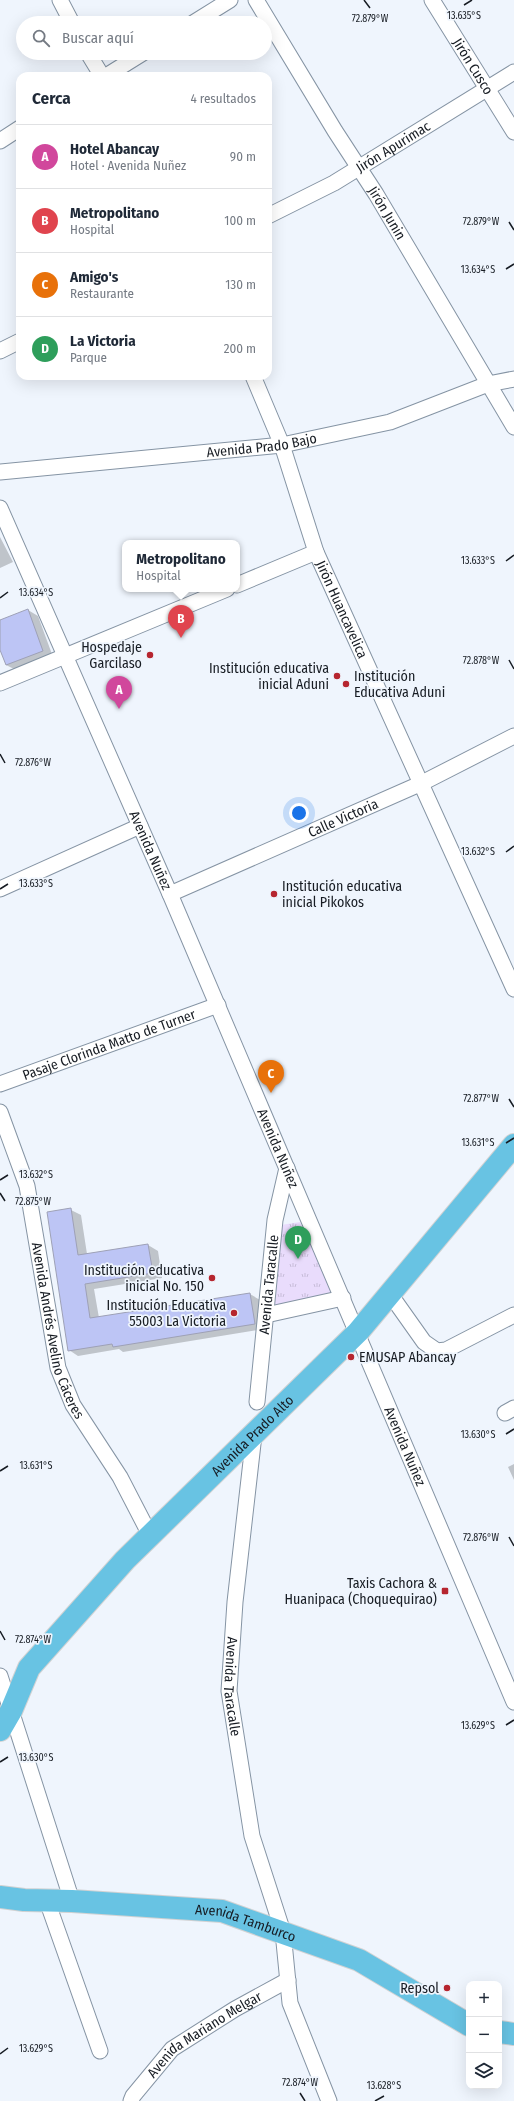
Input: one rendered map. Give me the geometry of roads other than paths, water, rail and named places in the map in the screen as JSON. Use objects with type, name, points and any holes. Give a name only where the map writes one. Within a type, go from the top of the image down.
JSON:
[{"type":"highway","name":"Avenida Prado Alto","points":[[0,1730],[11,1711],[30,1668],[125,1560],[358,1332],[514,1145]]},
{"type":"highway","name":"Avenida Tamburco","points":[[0,1897],[222,1911],[359,1960],[466,2023]]},
{"type":"highway","points":[[502,2032],[514,2034]]},
{"type":"street","points":[[60,0],[68,16]]},
{"type":"street","points":[[204,16],[230,0]]},
{"type":"street","name":"Jirón Junin","points":[[256,0],[266,16]]},
{"type":"street","name":"Jirón Cusco","points":[[432,0],[514,132]]},
{"type":"street","name":"Jirón Junin","points":[[272,26],[359,168],[514,428]]},
{"type":"street","points":[[92,60],[100,72]]},
{"type":"street","points":[[112,72],[132,60]]},
{"type":"street","name":"Jirón Apurimac","points":[[272,214],[334,183],[514,72]]},
{"type":"street","points":[[0,141],[16,131]]},
{"type":"street","points":[[0,351],[16,343]]},
{"type":"street","name":"Avenida Prado Bajo","points":[[0,472],[282,445],[390,422],[488,384],[514,379]]},
{"type":"street","name":"Jirón Huancavelica","points":[[255,380],[282,445],[316,552],[422,783],[514,989]]},
{"type":"street","name":"Avenida Nuñez","points":[[0,508],[218,1005],[514,1702]]},
{"type":"street","points":[[240,584],[316,552]]},
{"type":"street","points":[[0,683],[220,592]]},
{"type":"street","name":"Calle Victoria","points":[[170,894],[422,783],[514,736]]},
{"type":"street","points":[[0,889],[140,826]]},
{"type":"street","name":"Pasaje Clorinda Matto de Turner","points":[[0,1084],[218,1005]]},
{"type":"street","name":"Avenida Andrés Avelino Cáceres","points":[[0,1112],[28,1186],[58,1368],[73,1405],[120,1477],[150,1535]]},
{"type":"street","name":"Avenida Taracalle","points":[[257,1402],[275,1220],[287,1168]]},
{"type":"street","points":[[390,1294],[424,1342],[437,1351],[446,1350],[514,1315]]},
{"type":"street","points":[[266,1315],[343,1298]]},
{"type":"street","name":"Avenida Taracalle","points":[[254,1435],[235,1602],[229,1691],[252,1836],[283,1932],[290,2003],[329,2101]]},
{"type":"street","points":[[0,1676],[72,1901]]},
{"type":"street","points":[[47,1901],[100,2051]]},
{"type":"street","name":"Avenida Mariano Melgar","points":[[131,2101],[133,2096],[172,2049],[235,2009],[288,1980]]},
{"type":"place","name":"Metropolitano","points":[[181,638]]},
{"type":"place","name":"Hospedaje Garcilaso","points":[[150,655]]},
{"type":"place","name":"Institución educativa inicial Aduni","points":[[337,676]]},
{"type":"place","name":"Institución Educativa Aduni","points":[[346,684]]},
{"type":"place","name":"Hotel Abancay","points":[[119,709]]},
{"type":"place","name":"Institución educativa inicial Pikokos","points":[[274,894]]},
{"type":"place","name":"Amigo's","points":[[271,1093]]},
{"type":"place","name":"La Victoria","points":[[298,1259]]},
{"type":"place","name":"Institución educativa inicial No. 150","points":[[212,1278]]},
{"type":"place","name":"Institución Educativa 55003 La Victoria","points":[[234,1313]]},
{"type":"place","name":"EMUSAP Abancay","points":[[351,1357]]},
{"type":"place","name":"Taxis Cachora & Huanipaca (Choquequirao)","points":[[445,1591]]},
{"type":"place","name":"Repsol","points":[[447,1988]]}]
